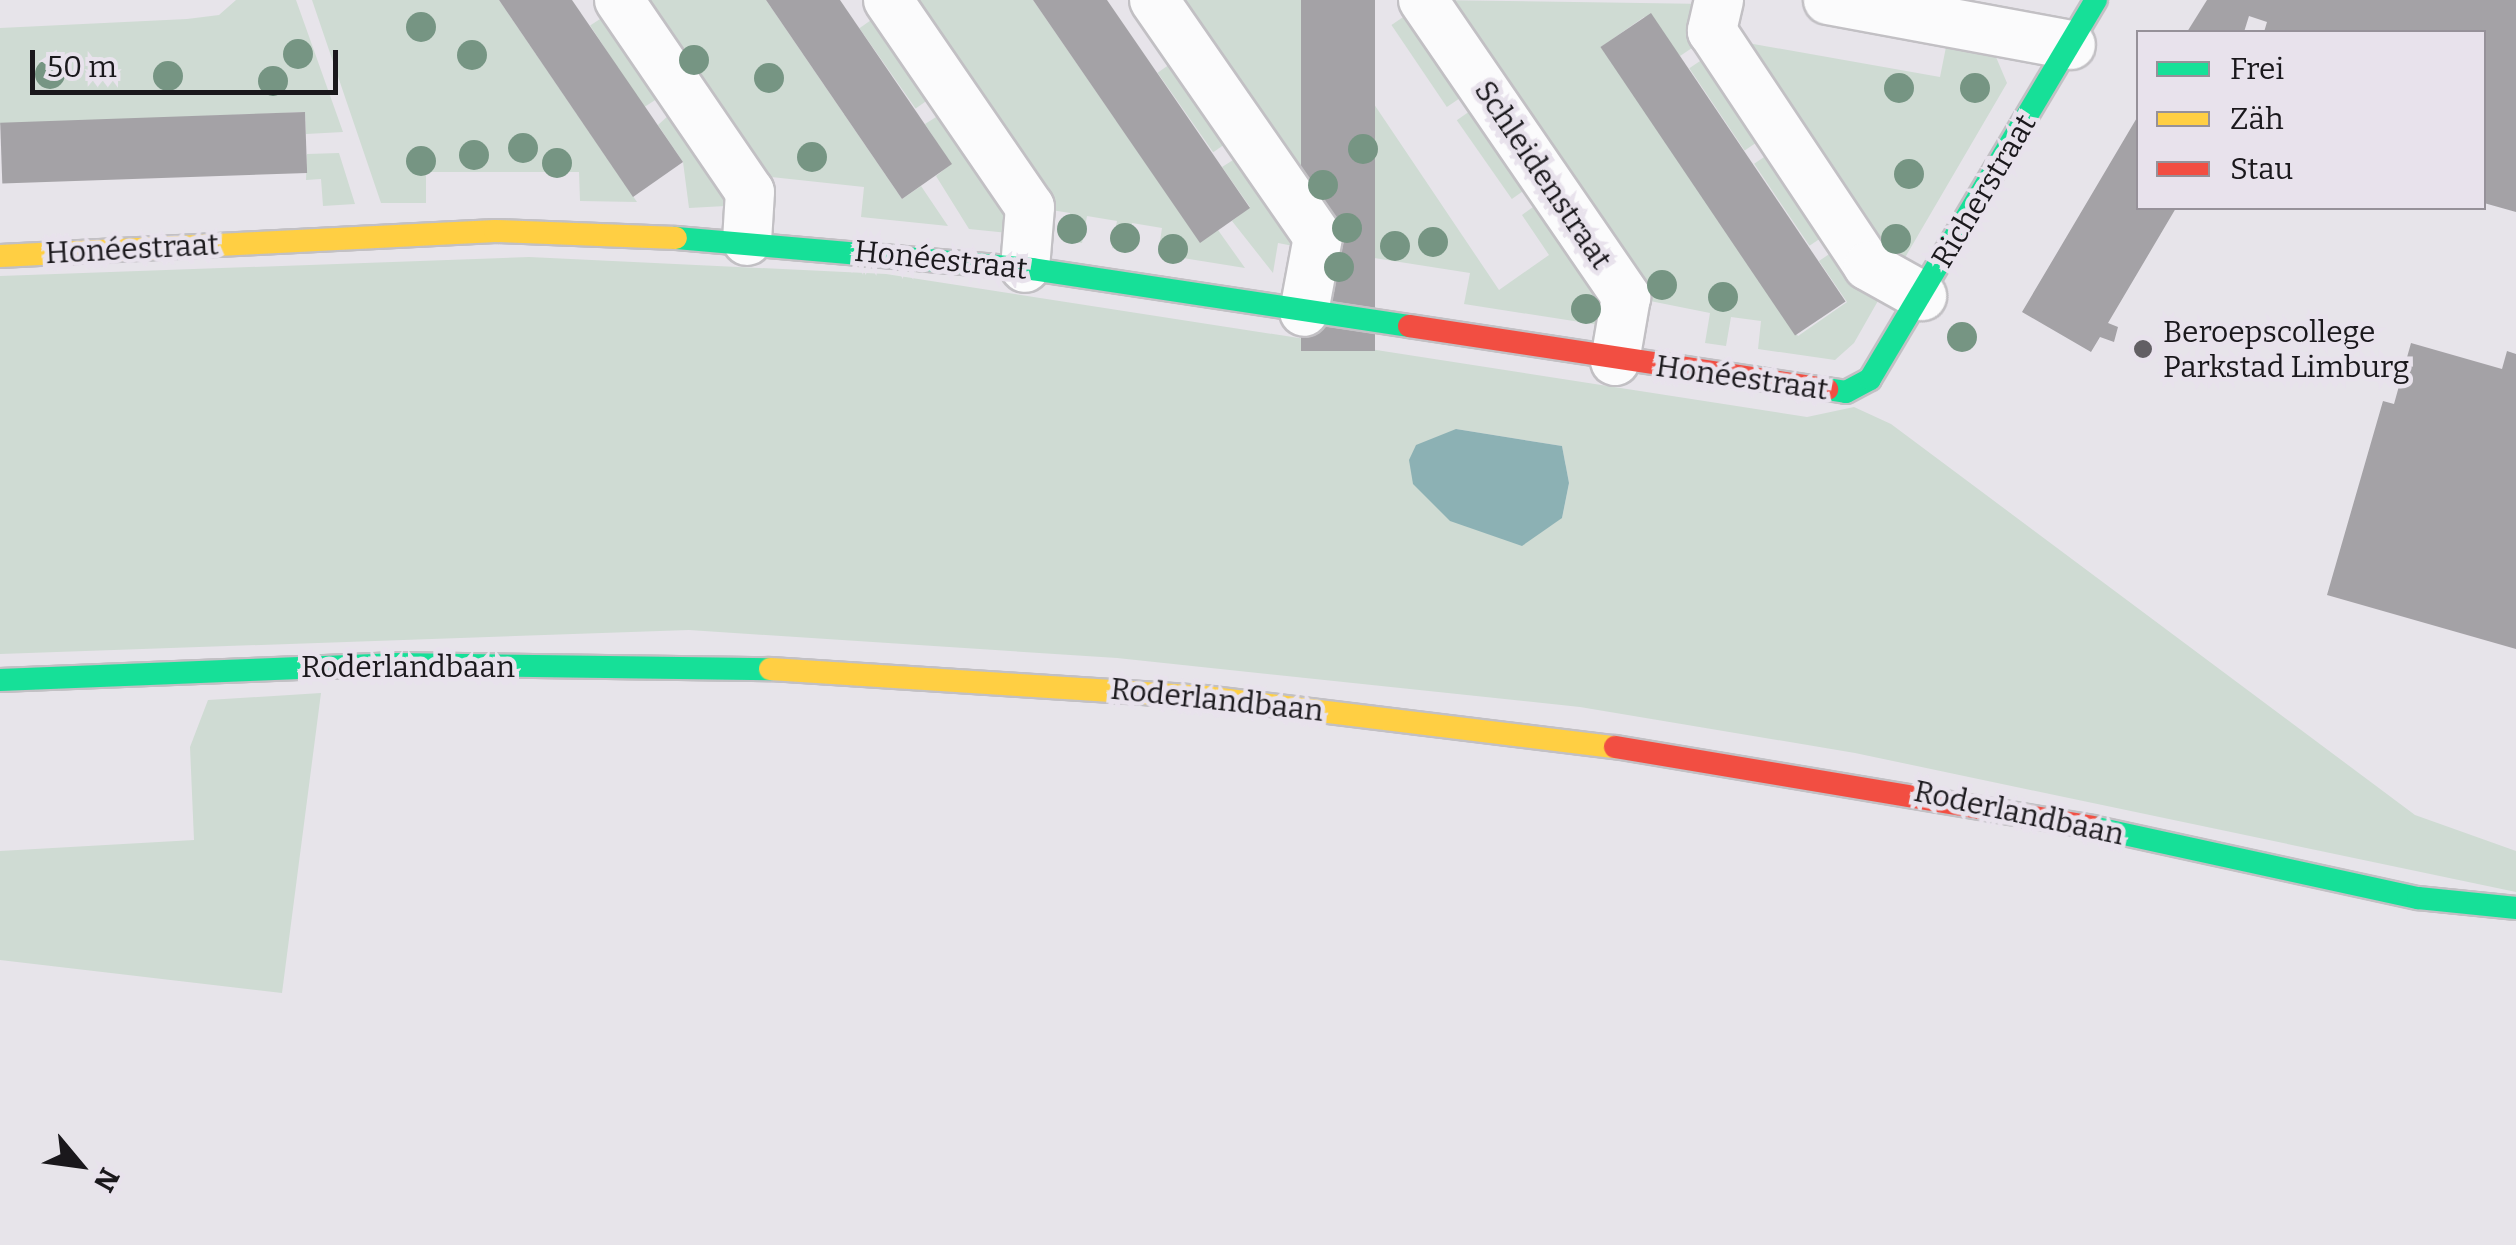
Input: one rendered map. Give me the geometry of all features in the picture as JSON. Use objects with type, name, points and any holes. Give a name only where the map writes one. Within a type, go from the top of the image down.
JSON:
[{"type":"main road","name":"Richerstraat","points":[[1870,379],[2096,0]]},
{"type":"main road","name":"Honéestraat","points":[[0,256],[495,231],[747,240],[1025,268],[1826,392],[1870,379]]},
{"type":"main road","name":"Roderlandbaan","points":[[0,680],[429,664],[804,670],[1186,695],[1889,786],[2418,898],[2516,908]]},
{"type":"main road","name":"Roderlandbaan","points":[[2418,898],[2514,937]]},
{"type":"street","points":[[619,0],[750,192],[747,240]]},
{"type":"street","points":[[888,0],[1030,207],[1025,268]]},
{"type":"street","points":[[1154,0],[1318,238],[1304,312]]},
{"type":"street","name":"Schleidenstraat","points":[[1423,0],[1626,296],[1615,361]]},
{"type":"street","points":[[1719,0],[1712,31],[1868,266],[1922,296]]},
{"type":"street","points":[[1828,0],[2071,45]]},
{"type":"shaded area","points":[[236,0],[296,0],[343,132],[306,134],[305,112],[0,125],[0,28],[187,19],[219,15]]},
{"type":"shaded area","points":[[312,0],[499,0],[637,202],[580,201],[579,172],[426,172],[426,203],[381,203]]},
{"type":"shaded area","points":[[630,0],[766,0],[902,199],[921,186],[948,226],[861,217],[864,187],[762,176]]},
{"type":"shaded area","points":[[896,0],[1033,0],[1200,242],[1218,230],[1245,268],[1158,254],[1162,228],[1132,223],[1128,251],[1112,248],[1117,221],[1087,216],[1082,243],[1066,241],[1070,213],[1039,208]]},
{"type":"shaded area","points":[[1164,0],[1304,0],[1499,290],[1549,255],[1522,215],[1547,197],[1617,299],[1612,327],[1464,304],[1470,273],[1355,255],[1350,285],[1319,281]]},
{"type":"shaded area","points":[[1431,0],[1708,4],[1707,38],[1680,56],[1644,17],[1601,47],[1798,336],[1847,302],[1819,261],[1844,244],[1887,285],[1854,343],[1835,360],[1758,349],[1761,321],[1731,317],[1726,346],[1705,343],[1710,313],[1635,298]]},
{"type":"shaded area","points":[[1418,7],[1473,89],[1447,107],[1391,25]]},
{"type":"shaded area","points":[[617,8],[670,90],[644,108],[590,25]]},
{"type":"shaded area","points":[[884,11],[940,91],[916,108],[859,28]]},
{"type":"shaded area","points":[[1742,42],[1940,77],[1946,47],[1996,57],[2007,83],[1896,273]]},
{"type":"shaded area","points":[[1715,51],[1770,133],[1745,150],[1689,68]]},
{"type":"shaded area","points":[[1183,55],[1239,134],[1213,152],[1158,73]]},
{"type":"shaded area","points":[[1483,102],[1538,181],[1512,199],[1457,120]]},
{"type":"shaded area","points":[[680,105],[744,205],[689,208],[683,162],[658,125]]},
{"type":"shaded area","points":[[952,107],[1019,234],[969,229],[936,176],[951,164],[925,124]]},
{"type":"shaded area","points":[[1779,147],[1834,229],[1809,246],[1754,164]]},
{"type":"shaded area","points":[[1249,150],[1309,249],[1278,243],[1273,273],[1232,221],[1250,207],[1222,167]]},
{"type":"shaded area","points":[[339,153],[355,204],[323,206],[321,179],[306,180],[307,154]]},
{"type":"shaded area","points":[[529,257],[886,274],[1807,417],[1854,407],[1891,424],[2415,815],[2516,851],[2516,892],[1855,753],[1580,707],[1117,658],[689,630],[0,654],[0,276]],"holes":[[[1456,429],[1562,446],[1569,483],[1562,518]]]},
{"type":"shaded area","points":[[321,693],[282,993],[0,960],[0,851],[194,840],[190,747],[208,700]]},
{"type":"water","points":[[1456,429],[1562,446],[1569,483],[1562,518],[1522,546],[1450,521],[1413,484],[1409,460],[1416,445]]},
{"type":"building","points":[[499,0],[572,0],[683,162],[633,197]]},
{"type":"building","points":[[766,0],[840,0],[952,164],[902,199]]},
{"type":"building","points":[[1033,0],[1107,0],[1250,208],[1200,243]]},
{"type":"building","points":[[1301,0],[1375,0],[1375,351],[1301,351]]},
{"type":"building","points":[[2207,0],[2516,0],[2516,212],[2486,204],[2486,30],[2265,30],[2267,22],[2249,16],[2245,30],[2188,30]]},
{"type":"building","points":[[1651,13],[1846,302],[1795,336],[1600,47]]},
{"type":"building","points":[[305,112],[307,173],[2,184],[0,123]]},
{"type":"building","points":[[2136,119],[2136,210],[2175,210],[2108,323],[2118,327],[2114,342],[2100,337],[2091,352],[2022,312]]},
{"type":"building","points":[[2411,343],[2502,369],[2507,351],[2516,354],[2516,649],[2327,595],[2383,401],[2394,404]]},
{"type":"traffic: fast","points":[[1827,389],[1846,392],[1870,379],[2096,0]]},
{"type":"traffic: fast","points":[[676,238],[1032,269],[1409,326]]},
{"type":"traffic: fast","points":[[0,680],[393,664],[770,669]]},
{"type":"traffic: fast","points":[[2092,827],[2418,898],[2516,908]]},
{"type":"traffic: slow","points":[[0,256],[495,231],[676,238]]},
{"type":"traffic: slow","points":[[770,669],[1205,697],[1615,747]]},
{"type":"traffic: jam","points":[[1409,326],[1827,389]]},
{"type":"traffic: jam","points":[[1615,747],[2092,827]]},
{"type":"place","name":"Beroepscollege Parkstad Limburg","points":[[2143,349]]}]
